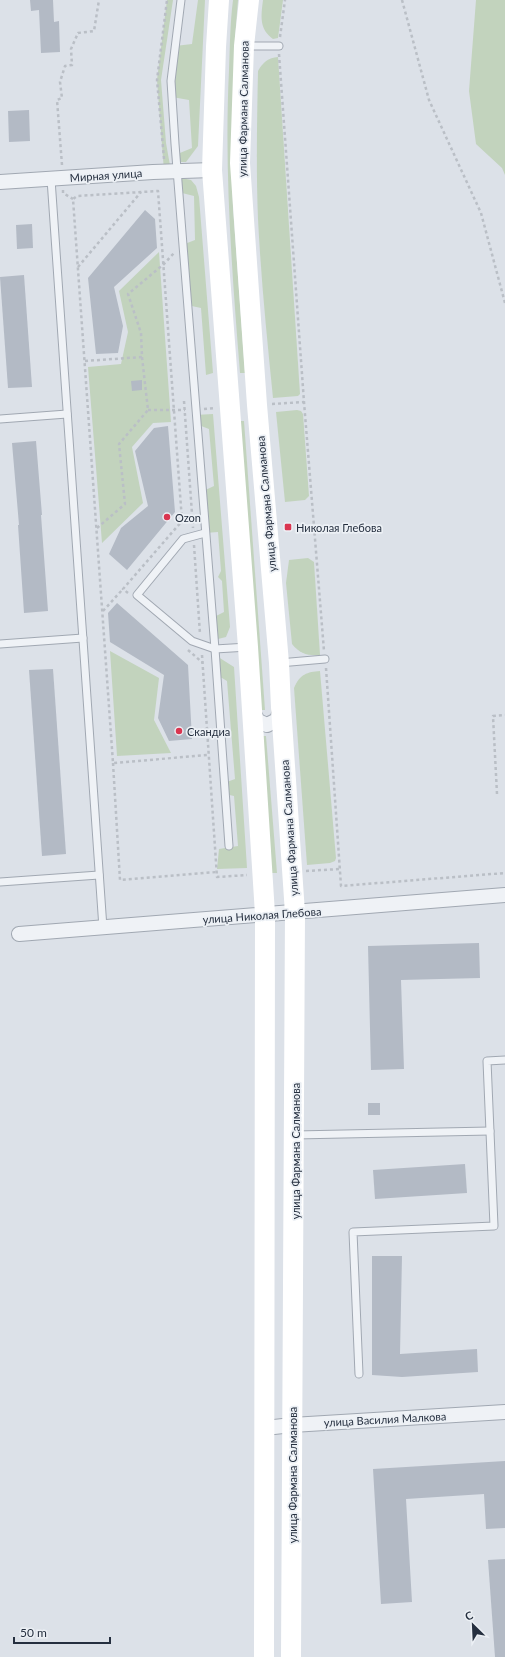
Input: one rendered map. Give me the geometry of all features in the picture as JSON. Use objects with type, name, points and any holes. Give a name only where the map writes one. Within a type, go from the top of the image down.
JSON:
[{"type":"street","points":[[220,0],[216,48],[212,170],[248,647],[265,914],[264,1657]]},
{"type":"street","name":"улица Фармана Салманова","points":[[249,0],[244,46],[240,163],[257,405],[279,663],[295,913],[291,1657]]},
{"type":"street","name":"Мирная улица","points":[[0,182],[212,170]]},
{"type":"street","points":[[252,709],[258,721],[268,725],[277,720],[281,707]]},
{"type":"street","name":"улица Николая Глебова","points":[[19,934],[505,895]]},
{"type":"street","name":"улица Василия Малкова","points":[[265,1428],[505,1412]]},
{"type":"lane","points":[[181,0],[172,81],[176,171],[215,649],[229,846]]},
{"type":"lane","points":[[244,46],[279,46]]},
{"type":"lane","points":[[57,178],[67,414],[103,928]]},
{"type":"lane","points":[[0,419],[67,414]]},
{"type":"lane","points":[[205,533],[183,539],[137,595],[192,641],[215,649],[248,647]]},
{"type":"lane","points":[[0,644],[83,638]]},
{"type":"lane","points":[[279,663],[325,659]]},
{"type":"lane","points":[[0,882],[99,875]]},
{"type":"lane","points":[[359,1374],[353,1232],[494,1226],[487,1061],[505,1060]]},
{"type":"lane","points":[[295,1135],[490,1131]]},
{"type":"path","points":[[73,199],[63,194],[57,178],[57,100],[62,98],[60,82],[65,66],[72,65],[71,49],[78,33],[94,30],[99,0]]},
{"type":"path","points":[[286,0],[279,46],[304,402],[325,659],[341,886],[505,873]]},
{"type":"path","points":[[402,0],[429,100],[481,213],[505,303]]},
{"type":"path","points":[[73,199],[77,196],[158,191],[164,264],[182,521],[103,612]]},
{"type":"path","points":[[78,267],[141,192]]},
{"type":"path","points":[[73,199],[103,612],[120,880],[217,872]]},
{"type":"path","points":[[97,528],[125,504],[119,444],[148,410],[141,334],[128,294],[164,264],[174,252],[174,260]]},
{"type":"path","points":[[85,361],[142,357]]},
{"type":"path","points":[[184,394],[217,876],[249,875]]},
{"type":"path","points":[[267,404],[304,402]]},
{"type":"path","points":[[148,410],[185,410]]},
{"type":"path","points":[[123,589],[129,594]]},
{"type":"path","points":[[186,648],[203,663]]},
{"type":"path","points":[[496,794],[493,716],[505,715]]},
{"type":"path","points":[[113,763],[208,755]]},
{"type":"path","points":[[304,871],[340,869]]},
{"type":"green space","points":[[167,0],[173,0],[161,80],[166,143],[171,171],[164,171],[157,80]]},
{"type":"green space","points":[[198,0],[205,0],[198,146],[186,162],[176,162],[175,155],[192,148],[189,100],[172,97],[175,46],[192,44]]},
{"type":"green space","points":[[233,0],[238,0],[235,38],[232,171],[233,208],[245,373],[240,373],[228,184],[228,108]]},
{"type":"green space","points":[[263,0],[283,0],[278,38],[273,39],[268,35],[263,26]]},
{"type":"green space","points":[[476,0],[505,0],[505,175],[502,168],[476,144],[469,91]]},
{"type":"green space","points":[[278,57],[300,394],[298,396],[273,398],[262,286],[258,219],[257,108],[258,71],[266,61],[271,58]]},
{"type":"green space","points":[[177,177],[191,180],[196,186],[199,197],[213,373],[206,375],[201,308],[187,305],[182,245],[195,240],[194,196],[178,192]]},
{"type":"green space","points":[[159,252],[171,422],[153,423],[132,447],[143,503],[102,543],[88,367],[121,364],[128,332],[119,291]]},
{"type":"green space","points":[[301,411],[303,414],[309,496],[305,500],[285,502],[276,412]]},
{"type":"green space","points":[[213,414],[230,627],[226,637],[214,640],[212,618],[224,612],[222,581],[218,577],[221,571],[218,532],[205,533],[201,492],[214,486],[209,429],[196,424],[195,415]]},
{"type":"green space","points":[[238,421],[244,421],[265,710],[259,710]]},
{"type":"green space","points":[[308,558],[314,562],[320,655],[304,654],[292,644],[286,583],[289,560]]},
{"type":"green space","points":[[110,651],[159,678],[154,720],[171,753],[117,756]]},
{"type":"green space","points":[[215,655],[234,667],[247,868],[217,869],[219,849],[238,846],[234,796],[225,794],[224,783],[235,779],[227,681],[217,675]]},
{"type":"green space","points":[[320,671],[336,858],[335,861],[330,863],[307,865],[294,688],[296,683],[304,675],[311,672]]},
{"type":"green space","points":[[262,736],[266,736],[277,873],[270,873]]},
{"type":"building","points":[[30,0],[53,0],[54,22],[59,21],[60,52],[41,53],[39,10],[31,11]]},
{"type":"building","points":[[29,110],[30,141],[9,142],[8,111]]},
{"type":"building","points":[[145,210],[155,219],[157,248],[114,287],[123,326],[118,353],[96,354],[88,278]]},
{"type":"building","points":[[32,224],[33,248],[17,249],[16,225]]},
{"type":"building","points":[[24,275],[32,387],[8,388],[0,277]]},
{"type":"building","points":[[142,380],[142,390],[132,391],[131,381]]},
{"type":"building","points":[[168,426],[175,512],[127,570],[109,554],[121,528],[148,506],[135,451],[154,428]]},
{"type":"building","points":[[36,441],[48,611],[24,613],[19,525],[12,443]]},
{"type":"building","points":[[117,603],[188,665],[192,739],[169,741],[158,718],[164,675],[110,642],[108,613]]},
{"type":"building","points":[[53,669],[66,854],[42,856],[29,670]]},
{"type":"building","points":[[479,943],[480,978],[401,980],[404,1069],[371,1070],[368,946]]},
{"type":"building","points":[[368,1103],[380,1103],[380,1115],[368,1115]]},
{"type":"building","points":[[465,1164],[467,1193],[375,1199],[373,1170]]},
{"type":"building","points":[[372,1256],[402,1256],[400,1354],[477,1349],[478,1372],[402,1377],[372,1375]]},
{"type":"building","points":[[505,1461],[505,1528],[486,1529],[484,1494],[406,1499],[412,1602],[381,1604],[373,1469]]},
{"type":"building","points":[[505,1559],[505,1657],[495,1657],[488,1560]]},
{"type":"place","name":"Ozon","points":[[167,517]]},
{"type":"place","name":"Николая Глебова","points":[[288,527]]},
{"type":"place","name":"Скандиа","points":[[179,731]]}]
